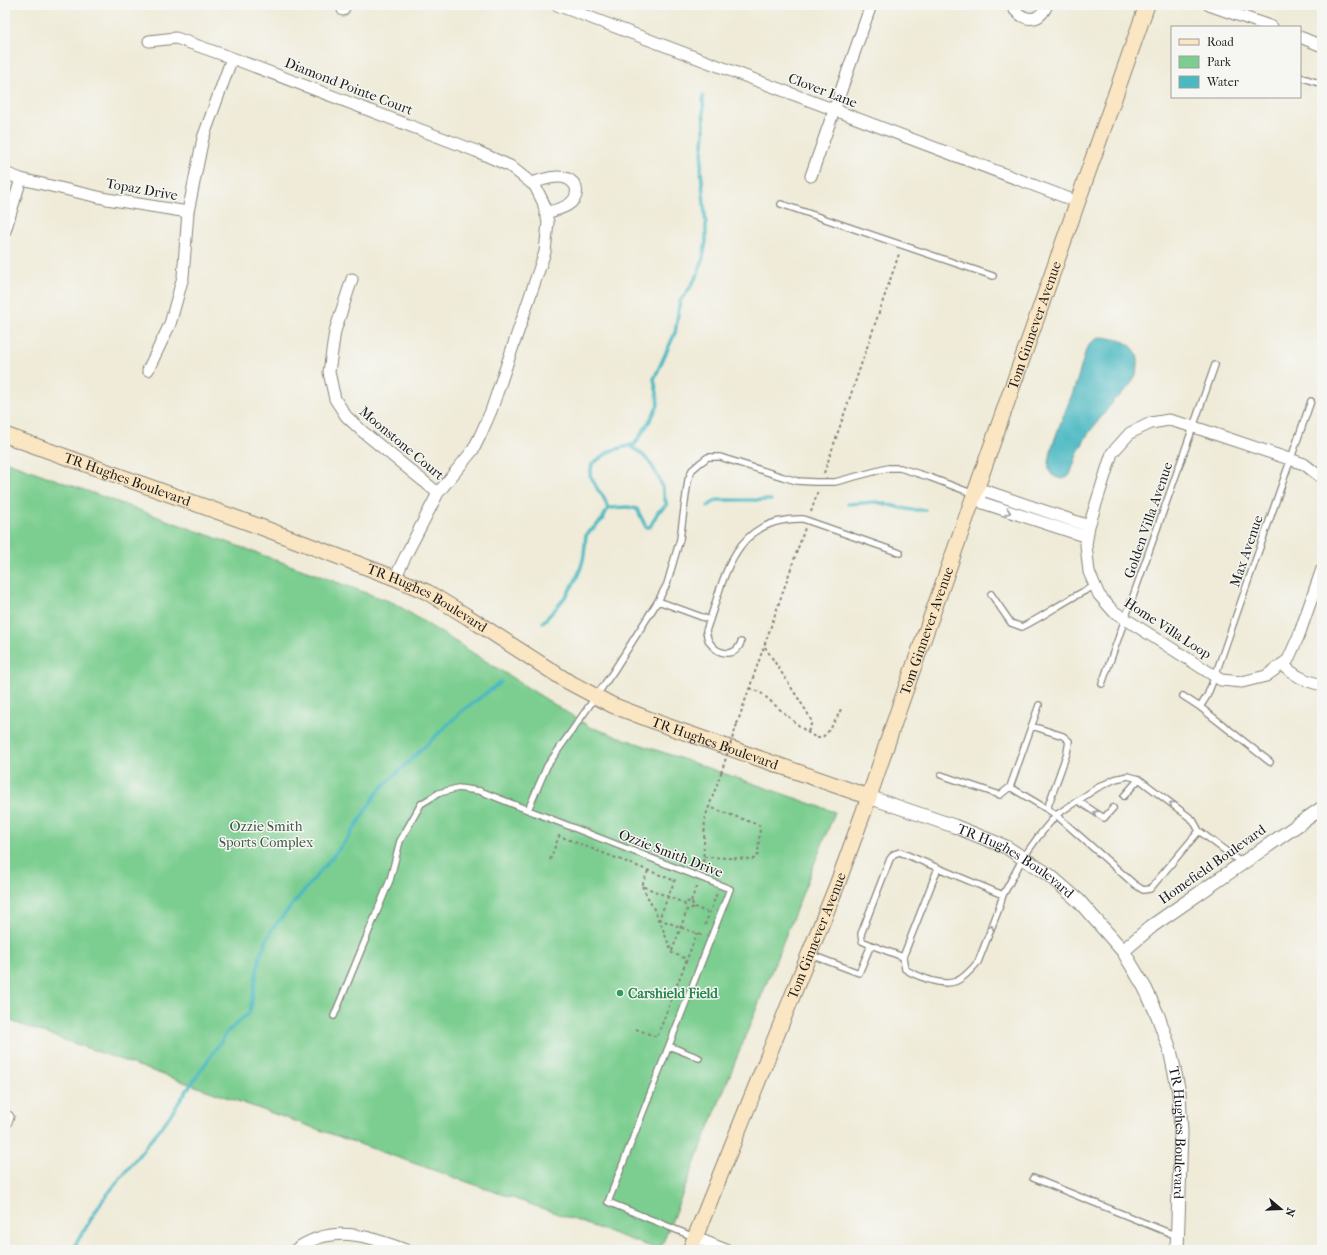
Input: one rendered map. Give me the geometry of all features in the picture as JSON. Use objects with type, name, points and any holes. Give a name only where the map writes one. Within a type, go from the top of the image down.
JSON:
[{"type":"main road","name":"Tom Ginnever Avenue","points":[[692,1244],[809,954],[869,797],[1147,5]]},
{"type":"main road","name":"TR Hughes Boulevard","points":[[5,435],[243,520],[396,578],[427,592],[451,606],[567,681],[596,697],[664,725],[869,797]]},
{"type":"street","name":"Clover Lane","points":[[557,5],[1078,202]]},
{"type":"street","points":[[812,176],[872,5]]},
{"type":"street","points":[[1011,5],[1016,12],[1025,18],[1036,18],[1043,13],[1047,5]]},
{"type":"street","points":[[1209,5],[1267,26]]},
{"type":"street","points":[[1301,37],[1322,46]]},
{"type":"street","name":"Diamond Pointe Court","points":[[149,41],[176,38],[476,151],[510,166],[535,186],[543,202],[548,222],[545,252],[491,411],[473,450],[438,493],[408,550],[396,578]]},
{"type":"street","name":"Topaz Drive","points":[[5,173],[21,179],[107,199],[188,212],[203,138],[232,58]]},
{"type":"street","points":[[531,183],[552,178],[567,178],[573,182],[576,189],[574,199],[568,205],[546,213]]},
{"type":"street","points":[[5,231],[21,179]]},
{"type":"street","points":[[148,370],[170,324],[183,277],[188,212]]},
{"type":"street","name":"Moonstone Court","points":[[352,279],[335,330],[329,372],[335,399],[346,416],[362,431],[438,493]]},
{"type":"street","name":"Home Villa Loop","points":[[1322,478],[1304,464],[1193,426],[1169,420],[1151,423],[1130,433],[1112,453],[1089,526],[1086,545],[1088,572],[1099,595],[1113,611],[1221,680],[1242,682],[1266,676],[1288,660],[1322,569]]},
{"type":"street","points":[[1087,538],[983,503],[975,494],[986,491],[1089,526]]},
{"type":"street","points":[[1282,664],[1293,674],[1308,682],[1322,685]]},
{"type":"street","name":"TR Hughes Boulevard","points":[[869,797],[962,829],[1006,847],[1049,875],[1079,901],[1123,951],[1145,988],[1158,1016],[1170,1050],[1179,1092],[1181,1132],[1177,1250]]},
{"type":"street","name":"Homefield Boulevard","points":[[1123,951],[1152,926],[1322,808]]},
{"type":"street","points":[[295,1250],[307,1242],[324,1236],[341,1233],[357,1235],[380,1241],[406,1250]]},
{"type":"street","points":[[692,1244],[726,1250]]},
{"type":"lane","points":[[1301,77],[1322,84]]},
{"type":"lane","points":[[781,204],[993,276]]},
{"type":"lane","name":"Golden Villa Avenue","points":[[1102,684],[1215,365]]},
{"type":"lane","name":"Max Avenue","points":[[1200,707],[1207,696],[1215,676],[1311,401]]},
{"type":"lane","points":[[334,1016],[390,880],[400,841],[422,804],[439,793],[458,788],[480,792],[528,810],[547,766],[613,672],[658,601],[667,584],[679,546],[688,480],[692,470],[700,463],[708,457],[720,457],[783,477],[814,482],[835,482],[888,468],[900,468],[975,494]]},
{"type":"lane","points":[[741,642],[739,648],[735,652],[729,653],[716,649],[710,644],[707,638],[706,630],[733,556],[741,544],[751,534],[761,528],[794,518],[803,518],[900,552]]},
{"type":"lane","points":[[991,594],[1011,623],[1022,627],[1034,622],[1080,592],[1095,586]]},
{"type":"lane","points":[[658,601],[710,620]]},
{"type":"lane","points":[[1184,696],[1270,762]]},
{"type":"lane","points":[[940,775],[1000,795],[1010,788],[1039,705]]},
{"type":"lane","points":[[1032,726],[1063,736],[1068,741],[1068,753],[1047,809]]},
{"type":"lane","points":[[938,868],[903,957],[905,969],[910,972],[945,984],[950,984],[959,980],[978,962],[1003,894],[1023,858],[1038,836],[1056,816],[1097,788],[1115,779],[1128,776],[1139,779],[1193,820],[1199,831],[1242,863]]},
{"type":"lane","points":[[1124,796],[1139,779]]},
{"type":"lane","points":[[1010,788],[1047,809],[1134,884],[1143,890],[1150,889],[1199,831]]},
{"type":"lane","points":[[1078,801],[1104,818],[1113,808]]},
{"type":"lane","name":"Ozzie Smith Drive","points":[[528,810],[730,889],[608,1202],[692,1244]]},
{"type":"lane","points":[[903,957],[871,945],[862,940],[861,934],[890,859],[894,854],[900,852],[1003,894]]},
{"type":"lane","points":[[809,954],[859,973],[871,945]]},
{"type":"lane","points":[[669,1046],[699,1058]]},
{"type":"lane","points":[[1033,1178],[1177,1236]]},
{"type":"path","points":[[824,475],[902,245]]},
{"type":"path","points":[[811,512],[818,490]]},
{"type":"path","points":[[703,870],[705,818],[806,527]]},
{"type":"path","points":[[765,647],[810,718],[812,725],[808,732]]},
{"type":"path","points":[[750,688],[760,692],[817,738],[820,738],[836,722],[841,709]]},
{"type":"path","points":[[704,857],[753,859],[756,858],[758,854],[759,825],[709,807]]},
{"type":"path","points":[[550,860],[559,836],[674,881]]},
{"type":"path","points":[[648,871],[642,886],[672,952],[687,959]]},
{"type":"path","points":[[658,919],[675,877],[682,880]]},
{"type":"path","points":[[698,882],[691,901],[694,907],[709,914]]},
{"type":"path","points":[[642,886],[684,903],[691,901]]},
{"type":"path","points":[[658,919],[701,935],[717,893],[710,891]]},
{"type":"path","points":[[672,952],[687,910],[684,903]]},
{"type":"path","points":[[687,910],[694,907]]},
{"type":"path","points":[[636,1029],[657,1037],[697,933]]},
{"type":"green space","name":"Ozzie Smith Sports Complex","points":[[5,461],[394,603],[590,727],[835,812],[660,1250],[5,1019]]},
{"type":"water","points":[[1102,337],[1122,341],[1132,347],[1138,361],[1138,369],[1131,384],[1125,391],[1113,400],[1088,434],[1078,452],[1070,475],[1063,479],[1057,478],[1051,474],[1049,465],[1053,444],[1076,384],[1086,350],[1092,342]]},
{"type":"waterway","points":[[543,622],[568,594],[577,578],[583,560],[586,535],[602,520],[608,508],[603,496],[590,475],[592,464],[610,451],[635,444],[652,417],[658,405],[654,379],[675,333],[680,301],[698,274],[703,258],[706,241],[701,170],[704,132],[703,96]]},
{"type":"waterway","points":[[608,508],[628,507],[637,509],[646,527],[650,527],[658,512],[667,505],[661,484],[655,471],[644,456],[630,446]]},
{"type":"waterway","points":[[708,506],[717,500],[771,500]]},
{"type":"waterway","points":[[848,504],[876,502],[911,510],[925,510]]},
{"type":"waterway","points":[[72,1250],[102,1201],[166,1121],[228,1031],[250,1012],[260,955],[272,929],[349,837],[378,791],[462,711],[501,682]]},
{"type":"place","name":"Carshield Field","points":[[620,993]]}]
